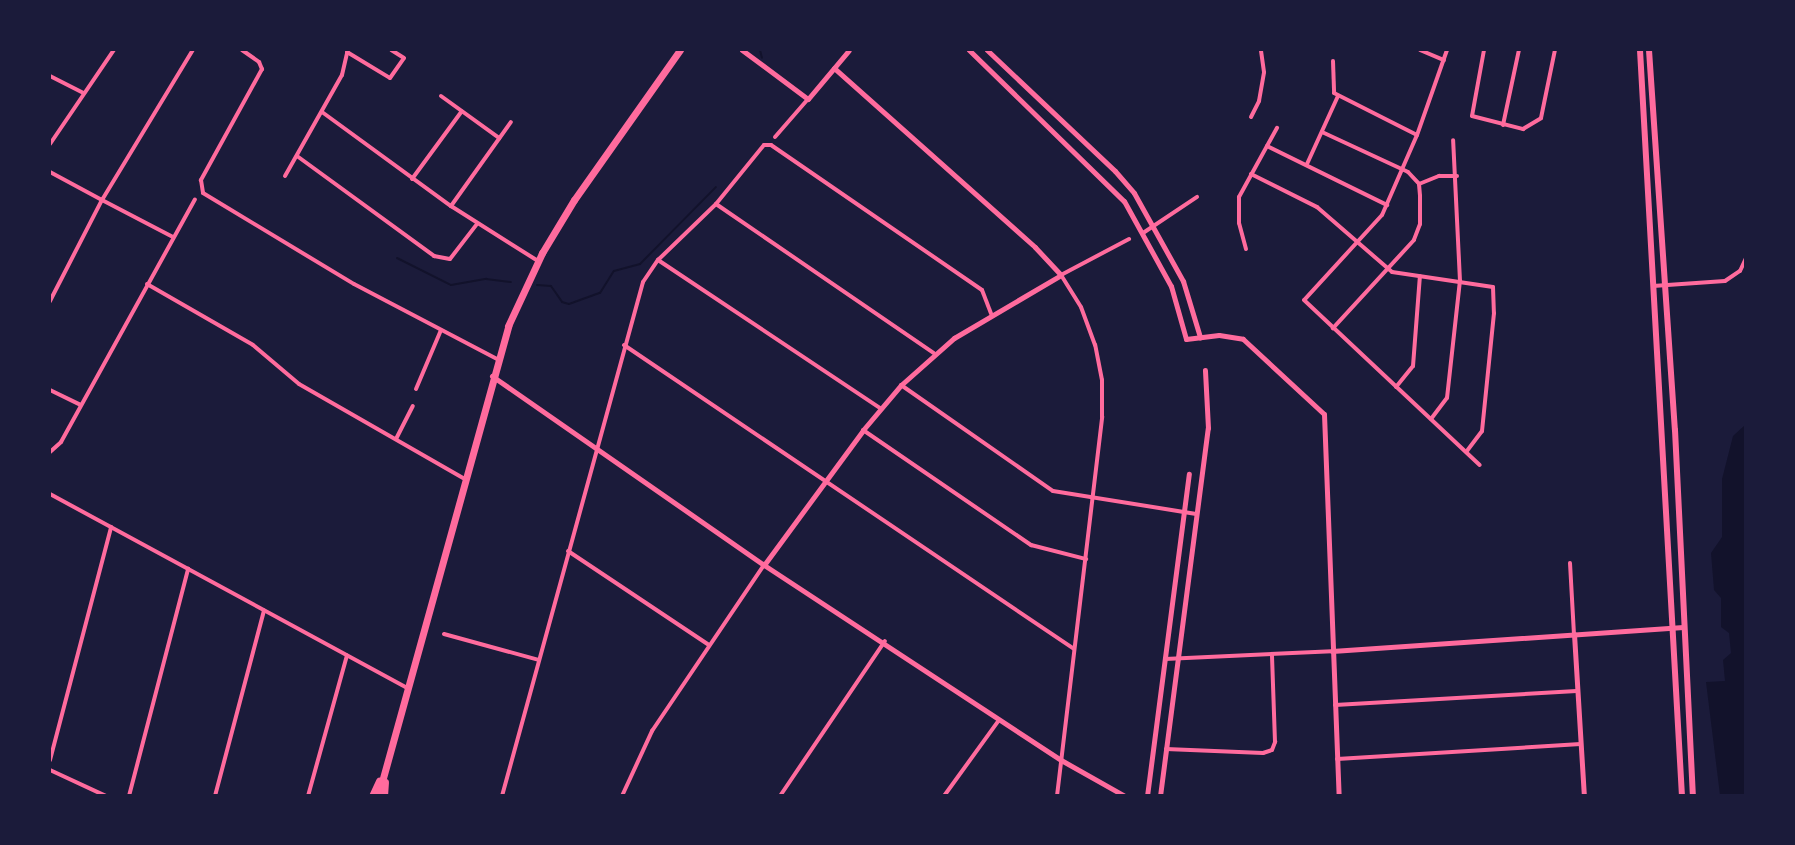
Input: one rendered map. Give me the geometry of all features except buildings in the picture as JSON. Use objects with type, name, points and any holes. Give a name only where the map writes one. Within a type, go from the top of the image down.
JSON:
[{"type":"main road","points":[[378,795],[497,359],[538,261],[574,200],[680,50]]},
{"type":"main road","points":[[1640,50],[1651,286],[1682,795]]},
{"type":"main road","points":[[1649,50],[1679,501],[1683,627],[1693,795]]},
{"type":"main road","points":[[1664,501],[1679,501]]},
{"type":"main road","points":[[372,795],[387,765]]},
{"type":"main road","points":[[384,795],[387,765]]},
{"type":"street","points":[[50,144],[114,50]]},
{"type":"street","points":[[50,301],[102,200],[193,50]]},
{"type":"street","points":[[242,50],[259,62],[262,69],[201,180],[203,193],[354,284],[497,359]]},
{"type":"street","points":[[285,176],[343,72],[347,51],[390,78],[404,58],[391,50]]},
{"type":"street","points":[[742,50],[808,99]]},
{"type":"street","points":[[775,137],[849,50]]},
{"type":"street","points":[[969,50],[1107,182],[1143,233],[1171,286],[1186,339],[1200,337],[1243,339],[1324,414],[1339,795]]},
{"type":"street","points":[[987,50],[1115,171],[1155,228],[1183,281],[1200,337]]},
{"type":"street","points":[[1251,117],[1259,101],[1264,72],[1261,50]]},
{"type":"street","points":[[1420,50],[1444,60]]},
{"type":"street","points":[[1447,50],[1417,135],[1387,205],[1360,242],[1304,300],[1480,465]]},
{"type":"street","points":[[1484,50],[1472,116],[1503,126],[1529,128],[1541,118],[1555,50]]},
{"type":"street","points":[[1503,126],[1519,50]]},
{"type":"street","points":[[1333,61],[1332,89],[1338,96],[1417,135]]},
{"type":"street","points":[[834,68],[1035,247],[1061,275],[1084,315],[1102,380],[1094,500],[1057,795]]},
{"type":"street","points":[[50,76],[83,93]]},
{"type":"street","points":[[441,96],[499,138]]},
{"type":"street","points":[[1307,164],[1338,96]]},
{"type":"street","points":[[412,179],[462,111]]},
{"type":"street","points":[[322,112],[477,224],[538,261]]},
{"type":"street","points":[[452,206],[511,122]]},
{"type":"street","points":[[1246,249],[1239,205],[1251,174],[1277,128]]},
{"type":"street","points":[[1322,132],[1403,169],[1419,184],[1419,230],[1388,270],[1333,328]]},
{"type":"street","points":[[1431,419],[1448,398],[1460,281],[1457,176],[1453,140]]},
{"type":"street","points":[[502,795],[643,282],[657,260],[716,204],[764,145],[771,145],[982,290],[992,317]]},
{"type":"street","points":[[1267,146],[1387,205]]},
{"type":"street","points":[[297,156],[434,256],[450,259],[477,224]]},
{"type":"street","points":[[50,172],[173,237]]},
{"type":"street","points":[[1251,174],[1317,207],[1360,242],[1388,270],[1486,284],[1495,293],[1482,431],[1466,452]]},
{"type":"street","points":[[1419,184],[1439,176],[1457,176]]},
{"type":"street","points":[[1143,233],[1155,228],[1197,197]]},
{"type":"street","points":[[50,452],[61,442],[195,199]]},
{"type":"street","points":[[716,204],[934,353]]},
{"type":"street","points":[[622,795],[652,731],[709,645],[825,480],[880,408],[934,353],[1061,275],[1129,238]]},
{"type":"street","points":[[1651,286],[1725,281],[1740,270],[1746,258]]},
{"type":"street","points":[[657,260],[880,408]]},
{"type":"street","points":[[1396,387],[1413,366],[1420,276]]},
{"type":"street","points":[[147,284],[253,345],[299,384],[463,478]]},
{"type":"street","points":[[416,389],[441,330]]},
{"type":"street","points":[[624,345],[1074,649]]},
{"type":"street","points":[[1160,795],[1208,428],[1205,370]]},
{"type":"street","points":[[492,376],[597,446],[764,565],[885,641],[1061,760],[1125,795]]},
{"type":"street","points":[[901,385],[1053,491],[1094,500],[1196,514]]},
{"type":"street","points":[[50,390],[81,405]]},
{"type":"street","points":[[396,439],[412,406]]},
{"type":"street","points":[[863,430],[1031,545],[1086,559]]},
{"type":"street","points":[[1147,795],[1189,474]]},
{"type":"street","points":[[50,494],[407,688]]},
{"type":"street","points":[[50,760],[111,527]]},
{"type":"street","points":[[568,551],[709,645]]},
{"type":"street","points":[[1570,563],[1584,795]]},
{"type":"street","points":[[129,795],[188,569]]},
{"type":"street","points":[[215,795],[264,610]]},
{"type":"street","points":[[1164,659],[1332,651],[1683,627]]},
{"type":"street","points":[[444,634],[539,660]]},
{"type":"street","points":[[780,795],[885,641]]},
{"type":"street","points":[[1166,749],[1263,753],[1272,750],[1275,742],[1272,654]]},
{"type":"street","points":[[308,795],[347,655]]},
{"type":"street","points":[[1335,705],[1577,691]]},
{"type":"street","points":[[944,795],[999,720]]},
{"type":"street","points":[[1337,759],[1581,744]]},
{"type":"street","points":[[50,770],[106,795]]},
{"type":"shaded area","points":[[1745,425],[1745,795],[1720,795],[1706,682],[1725,681],[1723,660],[1731,653],[1729,633],[1721,627],[1721,598],[1714,590],[1711,553],[1722,537],[1722,479],[1733,436]]},
{"type":"waterway","points":[[760,50],[762,58]]},
{"type":"waterway","points":[[537,285],[551,286],[562,302],[569,304],[600,293],[614,271],[640,264],[716,187]]},
{"type":"waterway","points":[[397,258],[451,285],[486,279],[511,282]]}]
